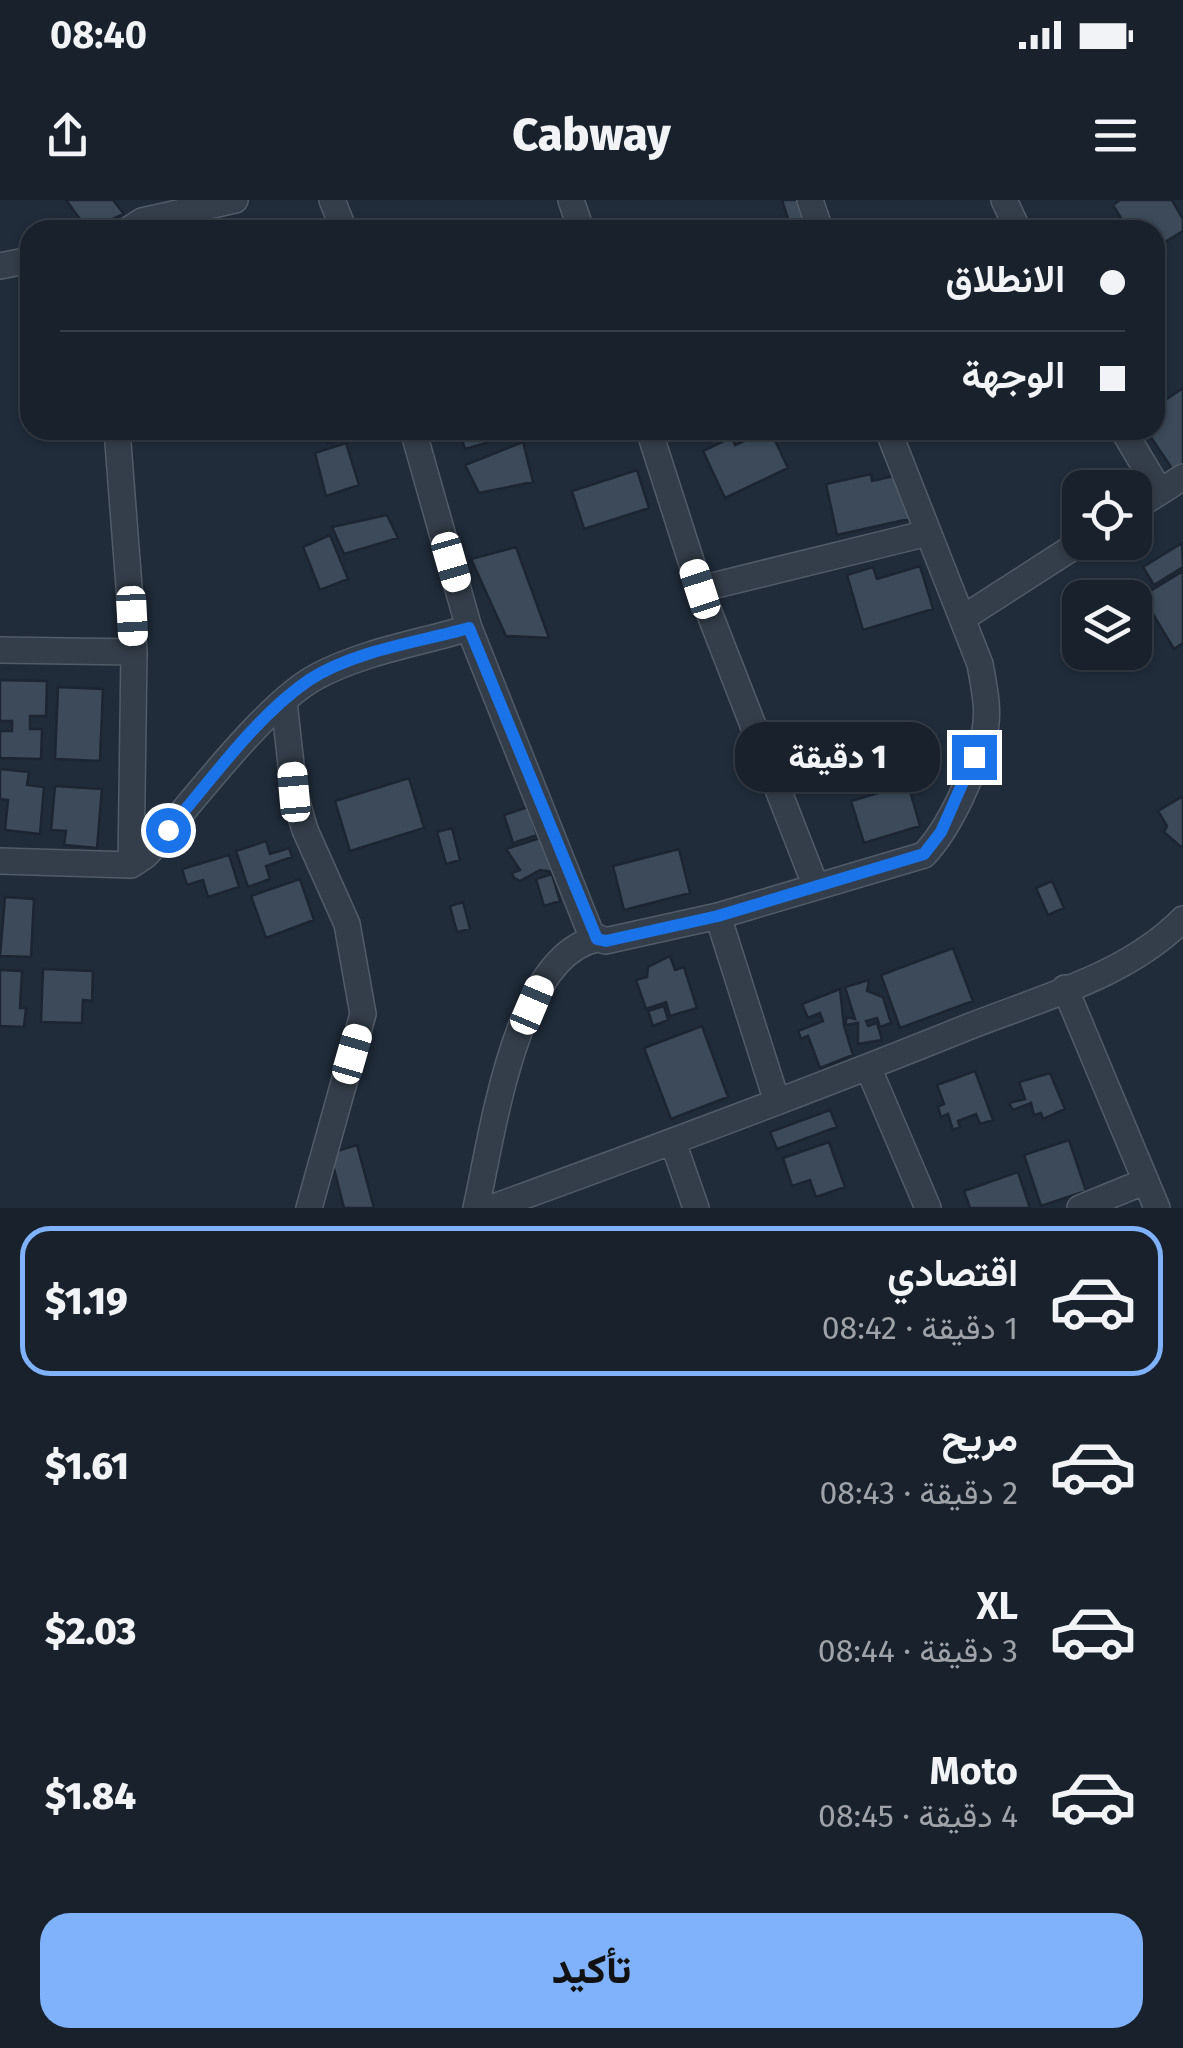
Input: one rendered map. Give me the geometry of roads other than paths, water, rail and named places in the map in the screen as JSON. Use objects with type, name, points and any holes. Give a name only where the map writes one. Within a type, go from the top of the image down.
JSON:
[{"type":"street","points":[[150,220],[235,200]]},
{"type":"street","points":[[118,440],[134,652],[130,865]]},
{"type":"street","points":[[416,440],[469,628],[597,939]]},
{"type":"street","points":[[651,440],[700,589],[816,887]]},
{"type":"street","points":[[476,1208],[510,1056],[543,980],[576,943],[606,941],[718,916],[816,887],[924,854],[941,832],[984,734],[986,703],[980,664],[892,440]]},
{"type":"street","points":[[1129,440],[1160,492]]},
{"type":"street","points":[[1152,497],[1183,477]]},
{"type":"street","points":[[700,589],[928,533]]},
{"type":"street","points":[[963,618],[1062,554]]},
{"type":"street","points":[[0,861],[130,865],[146,855],[284,701],[312,679],[341,665],[469,628]]},
{"type":"street","points":[[0,650],[134,652]]},
{"type":"street","points":[[284,701],[294,792],[304,830],[347,924],[363,1014],[309,1208]]},
{"type":"street","points":[[718,916],[777,1102]]},
{"type":"street","points":[[492,1208],[868,1067],[1119,966],[1164,938],[1183,918]]},
{"type":"street","points":[[1065,988],[1157,1208]]},
{"type":"street","points":[[868,1067],[928,1208]]},
{"type":"street","points":[[673,1142],[696,1208]]},
{"type":"street","points":[[1080,1208],[1146,1181]]}]
